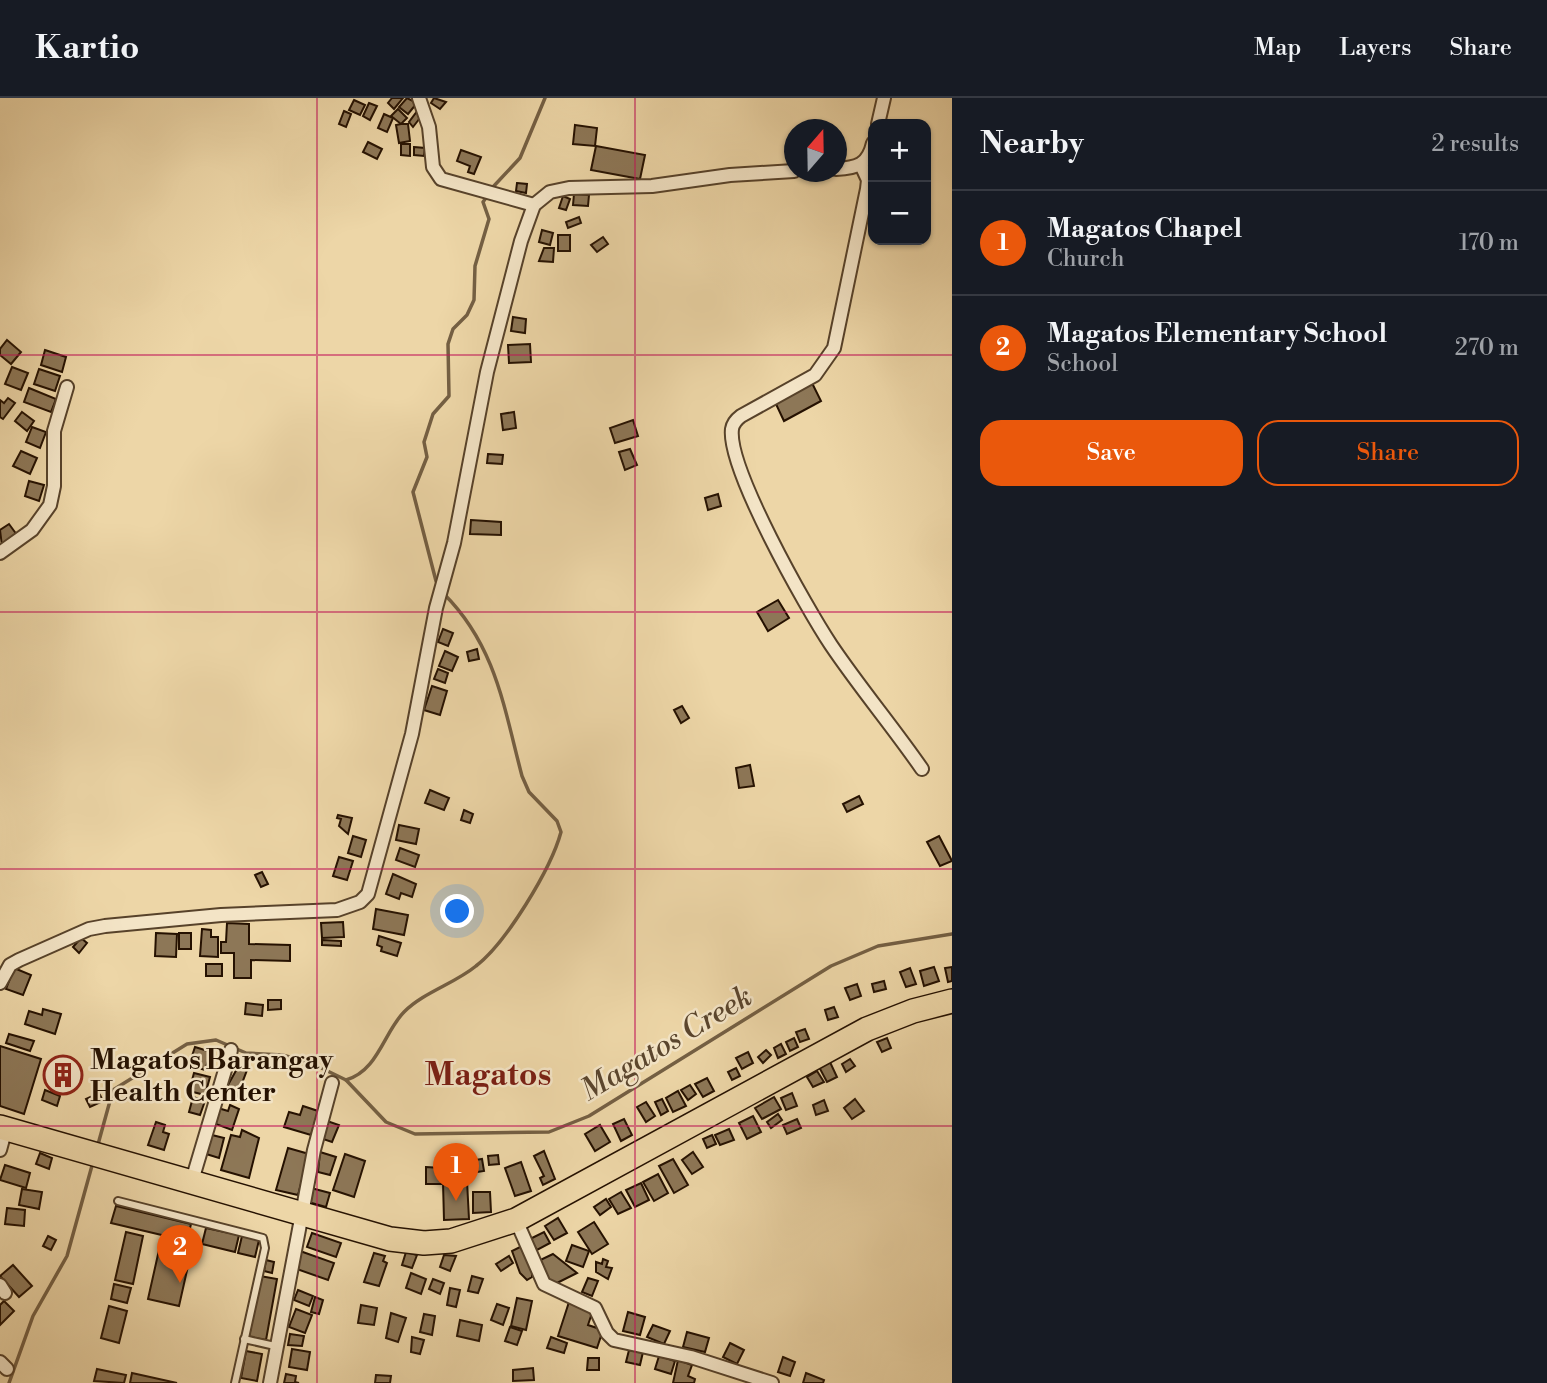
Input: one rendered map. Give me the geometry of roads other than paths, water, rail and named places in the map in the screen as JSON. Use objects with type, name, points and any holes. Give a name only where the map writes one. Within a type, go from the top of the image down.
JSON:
[{"type":"highway","points":[[2,1135],[60,1144],[191,1184],[390,1239],[415,1243],[451,1241],[516,1220],[855,1034],[902,1014],[952,1001]]},
{"type":"street","points":[[419,98],[429,127],[433,167],[441,179],[534,205]]},
{"type":"street","points":[[879,119],[884,98]]},
{"type":"street","points":[[847,167],[861,165],[868,158]]},
{"type":"street","points":[[861,165],[867,180],[867,189],[834,348],[815,375],[741,415],[734,422],[733,436],[750,495],[793,582],[831,645],[922,769]]},
{"type":"street","points":[[0,983],[10,965],[89,929],[221,915],[337,910],[360,902],[368,894],[412,734],[488,372],[523,234],[534,205],[550,192],[569,188],[652,186],[730,175],[784,172]]},
{"type":"street","points":[[0,553],[32,530],[50,505],[54,486],[54,431],[67,387]]},
{"type":"street","points":[[191,1184],[231,1050]]},
{"type":"street","points":[[270,1383],[301,1214],[332,1083]]},
{"type":"street","points":[[516,1220],[540,1279],[558,1292],[595,1308],[607,1333],[614,1340],[691,1357],[772,1383]]},
{"type":"lane","points":[[118,1201],[263,1238],[265,1248],[236,1383]]},
{"type":"lane","points":[[244,1339],[275,1346]]},
{"type":"waterway","points":[[492,188],[520,158],[545,98]]},
{"type":"waterway","points":[[436,581],[413,492],[427,457],[424,442],[433,414],[449,396],[448,344],[453,329],[467,315],[474,300],[475,266],[489,219],[483,202],[488,195]]},
{"type":"waterway","points":[[346,1080],[357,1075],[373,1060],[404,1012],[476,966],[501,941],[538,885],[561,832],[557,821],[529,792],[487,657],[462,614],[444,594]]},
{"type":"waterway","name":"Magatos Creek","points":[[97,1148],[113,1090],[187,1044],[216,1040],[246,1053],[282,1055],[309,1062],[346,1080],[386,1122],[415,1134],[549,1132],[589,1116],[831,966],[878,946],[952,934]]},
{"type":"waterway","name":"Magatos Creek","points":[[9,1383],[33,1316],[67,1256],[93,1162]]},
{"type":"place","name":"Magatos Barangay Health Center","points":[[63,1075]]},
{"type":"place","name":"Magatos Chapel","points":[[456,1201]]},
{"type":"place","name":"Magatos Elementary School","points":[[180,1283]]},
{"type":"district","name":"Magatos","points":[[488,1074]]}]
